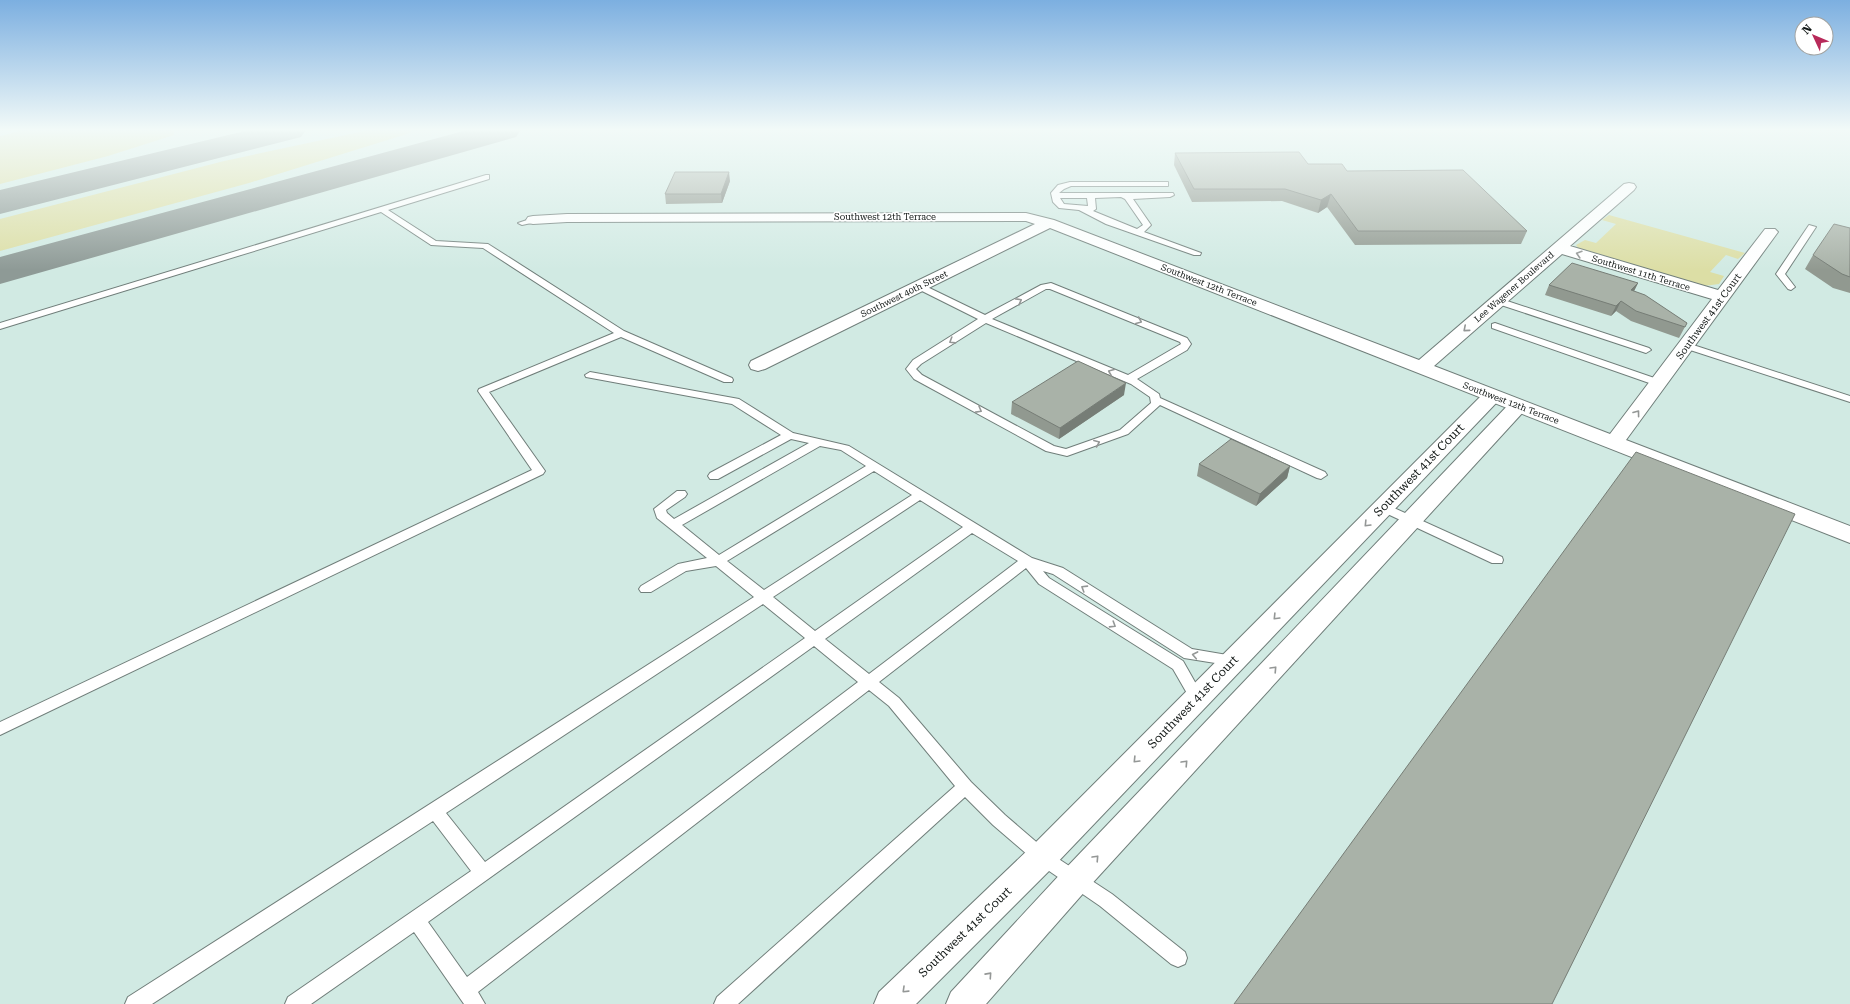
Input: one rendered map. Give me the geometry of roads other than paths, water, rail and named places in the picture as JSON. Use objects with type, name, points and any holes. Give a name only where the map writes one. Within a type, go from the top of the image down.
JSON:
[{"type":"street","name":"Lee Wagener Boulevard","points":[[1421,368],[1629,187]]},
{"type":"street","name":"Southwest 12th Terrace","points":[[528,222],[567,218],[1026,217],[1050,223],[1850,535]]},
{"type":"street","name":"Southwest 40th Street","points":[[758,365],[1050,223]]},
{"type":"street","name":"Southwest 41st Court","points":[[1614,443],[1723,298],[1770,232]]},
{"type":"street","name":"Southwest 11th Terrace","points":[[1559,248],[1723,298]]},
{"type":"street","name":"Southwest 41st Court","points":[[891,1004],[1042,857],[1492,396]]},
{"type":"street","points":[[963,1004],[1076,879],[1518,406]]},
{"type":"lane","points":[[0,326],[486,177]]},
{"type":"lane","points":[[1089,196],[1092,199],[1092,209],[1082,209],[1062,206],[1057,202],[1055,193],[1060,187],[1070,184],[1165,184]]},
{"type":"lane","points":[[1056,196],[1122,195],[1128,197],[1170,195]]},
{"type":"lane","points":[[1128,197],[1147,225],[1139,232]]},
{"type":"lane","points":[[382,209],[434,244],[485,246],[621,333],[728,380]]},
{"type":"lane","points":[[1082,209],[1109,222],[1197,252]]},
{"type":"lane","points":[[1791,287],[1780,274],[1812,227]]},
{"type":"lane","points":[[919,286],[985,319],[1129,379],[1155,396],[1156,404],[1124,432],[1066,453],[1050,449],[918,377],[911,369],[917,362],[985,319],[1044,287],[1051,286],[1184,340],[1186,344],[1184,348],[1129,379]]},
{"type":"lane","points":[[1498,301],[1646,350]]},
{"type":"lane","points":[[1495,326],[1659,383]]},
{"type":"lane","points":[[0,729],[539,471],[483,391],[621,333]]},
{"type":"lane","points":[[1687,346],[1850,399]]},
{"type":"lane","points":[[590,375],[735,401],[789,435],[845,448],[1027,561],[1058,571],[1189,654],[1234,661]]},
{"type":"lane","points":[[1155,399],[1321,475]]},
{"type":"lane","points":[[714,476],[789,435]]},
{"type":"lane","points":[[673,525],[817,442]]},
{"type":"lane","points":[[646,589],[683,567],[718,561],[874,466]]},
{"type":"lane","points":[[681,494],[660,509],[661,515],[894,702],[965,787],[999,820],[1042,857],[1106,900],[1178,958]]},
{"type":"lane","points":[[135,1004],[435,811],[921,494]]},
{"type":"lane","points":[[1383,507],[1497,560]]},
{"type":"lane","points":[[295,1004],[972,527]]},
{"type":"lane","points":[[416,920],[470,997],[869,682],[1027,561]]},
{"type":"lane","points":[[1027,561],[1044,581],[1178,666],[1197,698]]},
{"type":"lane","points":[[724,1004],[965,787]]},
{"type":"lane","points":[[435,811],[483,873]]}]
